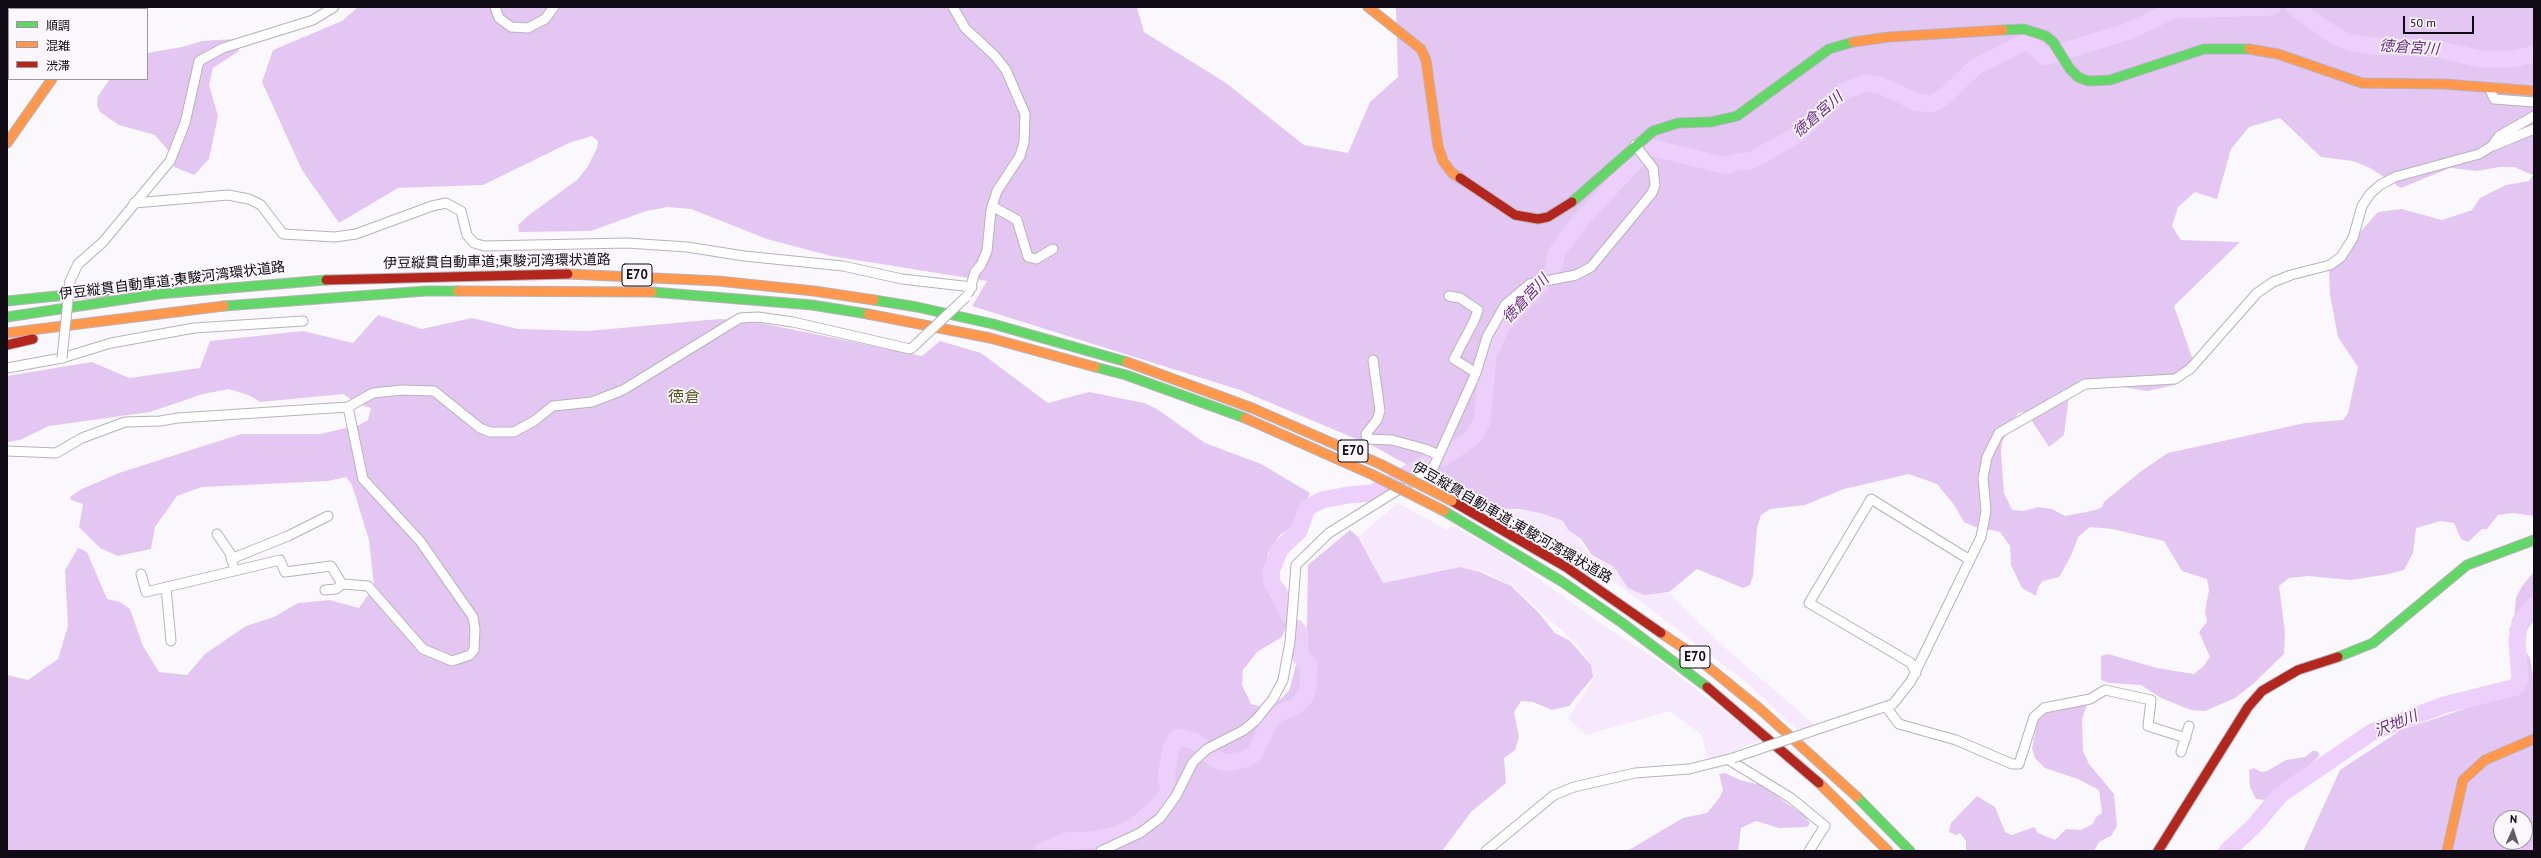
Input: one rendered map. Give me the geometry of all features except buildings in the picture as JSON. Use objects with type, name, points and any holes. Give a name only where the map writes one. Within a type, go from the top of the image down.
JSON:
[{"type":"main road","points":[[1368,7],[1412,40],[1421,49],[1426,60],[1434,130],[1443,161],[1452,173],[1515,215],[1538,219],[1558,212],[1602,177],[1635,145],[1653,132],[1667,125],[1712,122],[1737,116],[1814,58],[1846,43],[1974,31],[2024,29],[2046,36],[2053,42],[2070,69],[2078,77],[2088,81],[2110,80],[2204,49],[2222,47],[2278,54],[2362,83],[2444,84],[2490,89],[2534,91]]},
{"type":"main road","points":[[7,143],[51,80]]},
{"type":"main road","name":"伊豆縦貫自動車道;東駿河湾環状道路","points":[[7,317],[159,294],[241,285],[315,280],[543,273],[658,277],[814,291],[925,309],[1070,344],[1178,379],[1252,408],[1380,464],[1452,501],[1566,568],[1691,653],[1760,708],[1843,783],[1910,851]]},
{"type":"main road","points":[[7,301],[118,290],[241,285]]},
{"type":"main road","name":"伊豆縦貫自動車道;東駿河湾環状道路","points":[[7,333],[210,306],[316,298],[426,291],[612,290],[717,296],[812,305],[915,322],[1066,357],[1133,377],[1245,418],[1373,475],[1444,511],[1561,581],[1621,622],[1688,671],[1834,796],[1888,851]]},
{"type":"main road","points":[[7,345],[117,325],[204,317],[316,298]]},
{"type":"main road","points":[[2158,851],[2201,785],[2248,707],[2262,691],[2298,670],[2359,650],[2373,643],[2467,565],[2534,540]]},
{"type":"main road","points":[[2447,851],[2463,780],[2485,760],[2534,739]]},
{"type":"street","points":[[62,358],[70,280],[78,264],[103,242],[170,161],[185,123],[199,61],[223,48],[313,20],[334,7]]},
{"type":"street","points":[[495,7],[499,18],[511,27],[528,28],[545,19],[554,7]]},
{"type":"street","points":[[7,451],[56,453],[82,438],[125,422],[160,421],[178,418],[348,407],[373,392],[402,390],[434,391],[480,428],[490,432],[514,432],[534,421],[553,406],[592,402],[623,390],[740,318],[758,317],[793,322],[910,349],[966,297],[972,287],[975,272],[981,265],[987,251],[992,206],[997,191],[1020,156],[1024,142],[1026,114],[1006,70],[995,56],[965,28],[953,7]]},
{"type":"street","points":[[2490,89],[2492,97],[2501,101],[2534,102]]},
{"type":"street","points":[[2492,146],[2499,136],[2534,116]]},
{"type":"street","points":[[1486,851],[1554,795],[1574,787],[1635,773],[1689,769],[1731,759],[1893,704],[1902,695],[1916,673],[1981,536],[1986,511],[1983,478],[1987,457],[1999,433],[2085,384],[2175,379],[2190,369],[2257,293],[2273,282],[2291,275],[2330,265],[2341,257],[2352,238],[2362,206],[2370,194],[2380,185],[2395,177],[2461,161],[2492,146],[2534,129]]},
{"type":"street","points":[[1101,851],[1140,833],[1160,818],[1176,796],[1193,762],[1207,749],[1244,730],[1256,720],[1273,699],[1283,680],[1286,667],[1295,569],[1299,561],[1329,533],[1352,517],[1428,474],[1439,455],[1476,373],[1487,337],[1505,305],[1530,284],[1576,275],[1591,268],[1652,193],[1655,185],[1653,168],[1635,145]]},
{"type":"street","points":[[134,203],[228,195],[249,199],[261,205],[282,234],[335,237],[356,234],[432,206],[446,203],[461,211],[467,235],[474,243],[484,246],[627,243],[687,247],[744,256],[843,266],[909,280],[972,287]]},
{"type":"street","points":[[992,206],[1017,220],[1028,257],[1036,259],[1052,249]]},
{"type":"street","points":[[1449,296],[1460,298],[1478,310],[1474,321],[1454,359],[1476,373]]},
{"type":"street","points":[[7,368],[62,358],[111,343],[194,328],[303,321]]},
{"type":"street","points":[[1373,360],[1380,410],[1377,420],[1366,434],[1367,439],[1392,440],[1425,449],[1439,455]]},
{"type":"street","points":[[325,590],[336,589],[342,584],[368,586],[423,649],[452,661],[470,655],[474,650],[475,629],[473,617],[420,541],[363,479],[348,407]]},
{"type":"street","points":[[1916,673],[1911,662],[1810,603],[1871,499],[1970,560]]},
{"type":"street","points":[[231,558],[288,536],[328,516]]},
{"type":"street","points":[[217,534],[231,558],[235,571]]},
{"type":"street","points":[[141,574],[146,592],[280,560],[285,572],[331,566],[342,584]]},
{"type":"street","points":[[166,587],[171,641]]},
{"type":"street","points":[[1886,707],[1899,724],[1956,740],[2012,764],[2019,764],[2034,716],[2044,708],[2090,699],[2106,690],[2151,700],[2148,726],[2186,738]]},
{"type":"street","points":[[2182,752],[2189,726]]},
{"type":"street","points":[[1731,759],[1791,798],[1825,826],[1809,851]]},
{"type":"shaded area","points":[[358,7],[1137,7],[1144,32],[1226,83],[1304,145],[1348,153],[1370,102],[1398,77],[1396,9],[1391,7],[2534,7],[2534,516],[2513,513],[2498,515],[2487,529],[2482,529],[2468,542],[2461,539],[2454,523],[2440,521],[2416,528],[2413,553],[2404,570],[2389,574],[2351,580],[2308,576],[2289,578],[2279,586],[2285,633],[2284,654],[2253,684],[2235,698],[2205,711],[2191,710],[2161,698],[2141,685],[2109,683],[2101,680],[2101,656],[2108,654],[2157,668],[2194,674],[2203,667],[2210,657],[2199,632],[2207,622],[2205,611],[2209,590],[2207,579],[2182,571],[2164,541],[2112,529],[2090,527],[2078,537],[2071,556],[2059,577],[2043,581],[2038,587],[2036,596],[2022,588],[2011,565],[2010,546],[2000,532],[1975,527],[1964,522],[1955,506],[1937,484],[1909,474],[1844,489],[1805,505],[1770,509],[1761,515],[1757,528],[1753,576],[1750,585],[1743,588],[1697,569],[1669,592],[1644,595],[1628,588],[1614,567],[1592,555],[1581,539],[1568,530],[1563,521],[1540,513],[1519,509],[1498,509],[1473,501],[1375,447],[1240,390],[972,306],[987,281],[831,256],[767,239],[691,209],[668,207],[646,211],[591,231],[519,232],[518,225],[529,215],[577,180],[587,168],[597,148],[598,141],[592,136],[569,143],[483,185],[398,188],[339,223],[302,170],[262,82],[273,50],[342,21]],"holes":[[[2280,118],[2321,157],[2353,161],[2370,168],[2401,188],[2450,168],[2477,171],[2499,167],[2514,167],[2533,175],[2529,181],[2506,185],[2480,198],[2472,210],[2442,220],[2402,209],[2378,212],[2329,267],[2330,295],[2338,337],[2358,367],[2348,413],[2343,420],[2305,423],[2168,453],[2140,472],[2104,502],[2102,507],[2096,510],[2065,516],[2052,509],[2038,507],[2023,511],[2012,510],[2004,493],[2001,452],[2002,442],[2018,413],[2026,412],[2049,447],[2064,435],[2069,395],[2099,383],[2147,391],[2175,385],[2195,366],[2174,306],[2240,242],[2181,240],[2172,226],[2178,207],[2195,192],[2217,199],[2231,149],[2249,127]]]},
{"type":"shaded area","points":[[234,39],[239,51],[213,68],[209,85],[218,116],[209,159],[194,175],[174,167],[173,156],[155,135],[119,125],[100,112],[97,105],[98,96],[109,80],[148,80],[148,53],[182,47],[202,41]]},
{"type":"shaded area","points":[[378,315],[422,329],[472,318],[518,329],[588,331],[719,319],[746,320],[922,356],[940,341],[981,353],[1048,403],[1089,392],[1144,403],[1157,409],[1205,443],[1261,464],[1310,493],[1294,526],[1280,535],[1268,553],[1266,568],[1270,595],[1288,623],[1282,637],[1257,652],[1243,670],[1242,685],[1251,704],[1270,709],[1289,691],[1307,625],[1308,565],[1350,530],[1358,537],[1383,583],[1460,567],[1480,572],[1511,586],[1538,612],[1555,633],[1570,641],[1591,665],[1593,677],[1569,706],[1552,710],[1533,702],[1521,701],[1514,712],[1519,737],[1515,750],[1504,758],[1506,783],[1471,812],[1442,851],[7,851],[7,675],[28,680],[58,659],[68,626],[65,570],[78,548],[87,552],[107,599],[120,602],[130,609],[143,646],[159,672],[187,675],[205,654],[246,626],[274,617],[298,603],[329,600],[359,608],[374,586],[369,540],[352,485],[346,477],[328,481],[202,487],[177,496],[155,527],[151,549],[118,556],[100,548],[79,527],[83,504],[71,500],[70,497],[82,489],[119,473],[241,434],[320,434],[359,425],[368,420],[371,408],[358,404],[343,394],[260,402],[251,396],[229,389],[203,394],[150,412],[49,426],[20,440],[7,442],[7,376],[92,362],[129,378],[200,368],[210,341],[303,331],[353,343]]},
{"type":"shaded area","points":[[1398,503],[1447,530],[1454,526],[1504,554],[1606,627],[1665,665],[1761,740],[1709,762],[1701,734],[1670,711],[1586,735],[1568,718],[1593,681],[1591,665],[1577,644],[1514,588],[1487,573],[1460,567],[1383,583],[1358,537]]},
{"type":"shaded area","points":[[1489,508],[1533,511],[1563,521],[1568,530],[1576,536],[1588,554],[1614,567],[1623,579],[1648,591],[1669,593],[1724,647],[1814,724],[1798,731],[1750,685],[1615,582]]},
{"type":"shaded area","points":[[2534,572],[2534,620],[2527,630],[2523,643],[2513,644],[2509,629],[2514,622],[2516,598],[2522,586]]},
{"type":"shaded area","points":[[2524,653],[2527,653],[2530,658],[2534,681],[2534,851],[2303,851],[2340,770],[2401,730],[2488,701],[2515,695],[2524,685]]},
{"type":"shaded area","points":[[2086,702],[2086,708],[2082,719],[2083,751],[2089,764],[2114,794],[2117,826],[2111,836],[2099,842],[2094,851],[1966,851],[1966,841],[1960,833],[1956,835],[1949,832],[1951,823],[1977,796],[1995,807],[2005,832],[2012,835],[2034,827],[2038,833],[2055,840],[2066,829],[2081,830],[2093,824],[2096,817],[2102,813],[2099,790],[2078,779],[2045,768],[2035,758],[2032,748],[2039,714],[2048,707]]},
{"type":"shaded area","points":[[2312,751],[2317,751],[2320,755],[2301,774],[2286,782],[2268,800],[2256,799],[2250,787],[2249,770],[2254,768],[2261,772],[2267,771],[2286,760],[2305,757]]},
{"type":"shaded area","points":[[1725,773],[1740,780],[1761,785],[1805,816],[1810,823],[1807,827],[1779,828],[1756,821],[1741,828],[1738,851],[1627,851],[1683,818],[1707,813],[1720,797],[1723,790],[1719,774]]},
{"type":"waterway","name":"徳倉宮川","points":[[1443,458],[1472,438],[1482,422],[1488,355],[1501,327],[1552,273],[1557,252],[1580,221],[1649,147],[1727,166],[1735,162],[1750,161],[1796,136],[1844,91],[1866,83],[1880,85],[1916,102],[1932,104],[1944,97],[1975,67],[2023,43],[2030,43],[2046,57],[2126,32],[2174,10],[2272,7]]},
{"type":"waterway","name":"徳倉宮川","points":[[2294,7],[2332,34],[2349,42],[2374,46],[2438,49],[2480,59],[2513,59],[2534,54]]},
{"type":"waterway","name":"徳倉宮川","points":[[1288,615],[1279,592],[1272,584],[1271,571],[1280,549],[1299,531],[1307,508],[1322,500],[1348,495],[1373,493],[1430,461]]},
{"type":"waterway","name":"沢地川","points":[[2227,851],[2254,826],[2280,795],[2372,732],[2444,705],[2516,687],[2520,679],[2517,641],[2520,622],[2534,605]]},
{"type":"waterway","name":"徳倉宮川","points":[[1210,755],[1219,761],[1228,763],[1246,759],[1255,753],[1270,721],[1275,715],[1296,706],[1305,697],[1308,687],[1309,665],[1300,656],[1300,635],[1296,628]]},
{"type":"waterway","name":"徳倉宮川","points":[[1042,851],[1066,841],[1092,840],[1118,834],[1134,827],[1157,807],[1170,790],[1166,777],[1171,748],[1175,740],[1178,737],[1184,738],[1196,742],[1202,747]]},
{"type":"traffic: fast","points":[[2003,30],[2024,29],[2046,36],[2053,42],[2070,69],[2078,77],[2088,81],[2110,80],[2204,49],[2249,49]]},
{"type":"traffic: fast","points":[[1572,202],[1653,131],[1678,123],[1711,122],[1737,116],[1829,49],[1853,42]]},
{"type":"traffic: fast","points":[[7,317],[159,294],[326,280]]},
{"type":"traffic: fast","points":[[7,301],[106,291]]},
{"type":"traffic: fast","points":[[224,306],[426,291],[458,291]]},
{"type":"traffic: fast","points":[[652,292],[812,305],[868,314]]},
{"type":"traffic: fast","points":[[874,300],[917,307],[993,324],[1127,362]]},
{"type":"traffic: fast","points":[[1095,367],[1126,375],[1245,418]]},
{"type":"traffic: fast","points":[[1444,511],[1561,581],[1621,622],[1707,687]]},
{"type":"traffic: fast","points":[[2338,657],[2373,643],[2467,565],[2534,540]]},
{"type":"traffic: fast","points":[[1857,797],[1910,851]]},
{"type":"traffic: slow","points":[[1368,7],[1421,49],[1426,60],[1438,146],[1443,161],[1452,173],[1460,178]]},
{"type":"traffic: slow","points":[[1853,42],[1889,37],[2003,30]]},
{"type":"traffic: slow","points":[[2249,49],[2278,54],[2362,83],[2444,84],[2534,91]]},
{"type":"traffic: slow","points":[[7,143],[51,80]]},
{"type":"traffic: slow","points":[[568,274],[718,281],[814,291],[874,300]]},
{"type":"traffic: slow","points":[[458,291],[652,292]]},
{"type":"traffic: slow","points":[[7,333],[224,306]]},
{"type":"traffic: slow","points":[[868,314],[990,338],[1095,367]]},
{"type":"traffic: slow","points":[[1127,362],[1252,408]]},
{"type":"traffic: slow","points":[[1252,408],[1380,464],[1452,501]]},
{"type":"traffic: slow","points":[[1245,418],[1373,475],[1444,511]]},
{"type":"traffic: slow","points":[[1661,633],[1691,653],[1760,709],[1857,797]]},
{"type":"traffic: slow","points":[[2447,851],[2463,780],[2485,760],[2534,739]]},
{"type":"traffic: slow","points":[[1819,783],[1888,851]]},
{"type":"traffic: jam","points":[[1460,178],[1515,215],[1538,219],[1548,217],[1572,202]]},
{"type":"traffic: jam","points":[[326,280],[568,274]]},
{"type":"traffic: jam","points":[[7,345],[33,339]]},
{"type":"traffic: jam","points":[[1452,501],[1566,567],[1661,633]]},
{"type":"traffic: jam","points":[[2158,851],[2248,707],[2262,691],[2298,670],[2338,657]]},
{"type":"traffic: jam","points":[[1707,687],[1819,783]]},
{"type":"district","name":"徳倉","points":[[684,397]]}]
